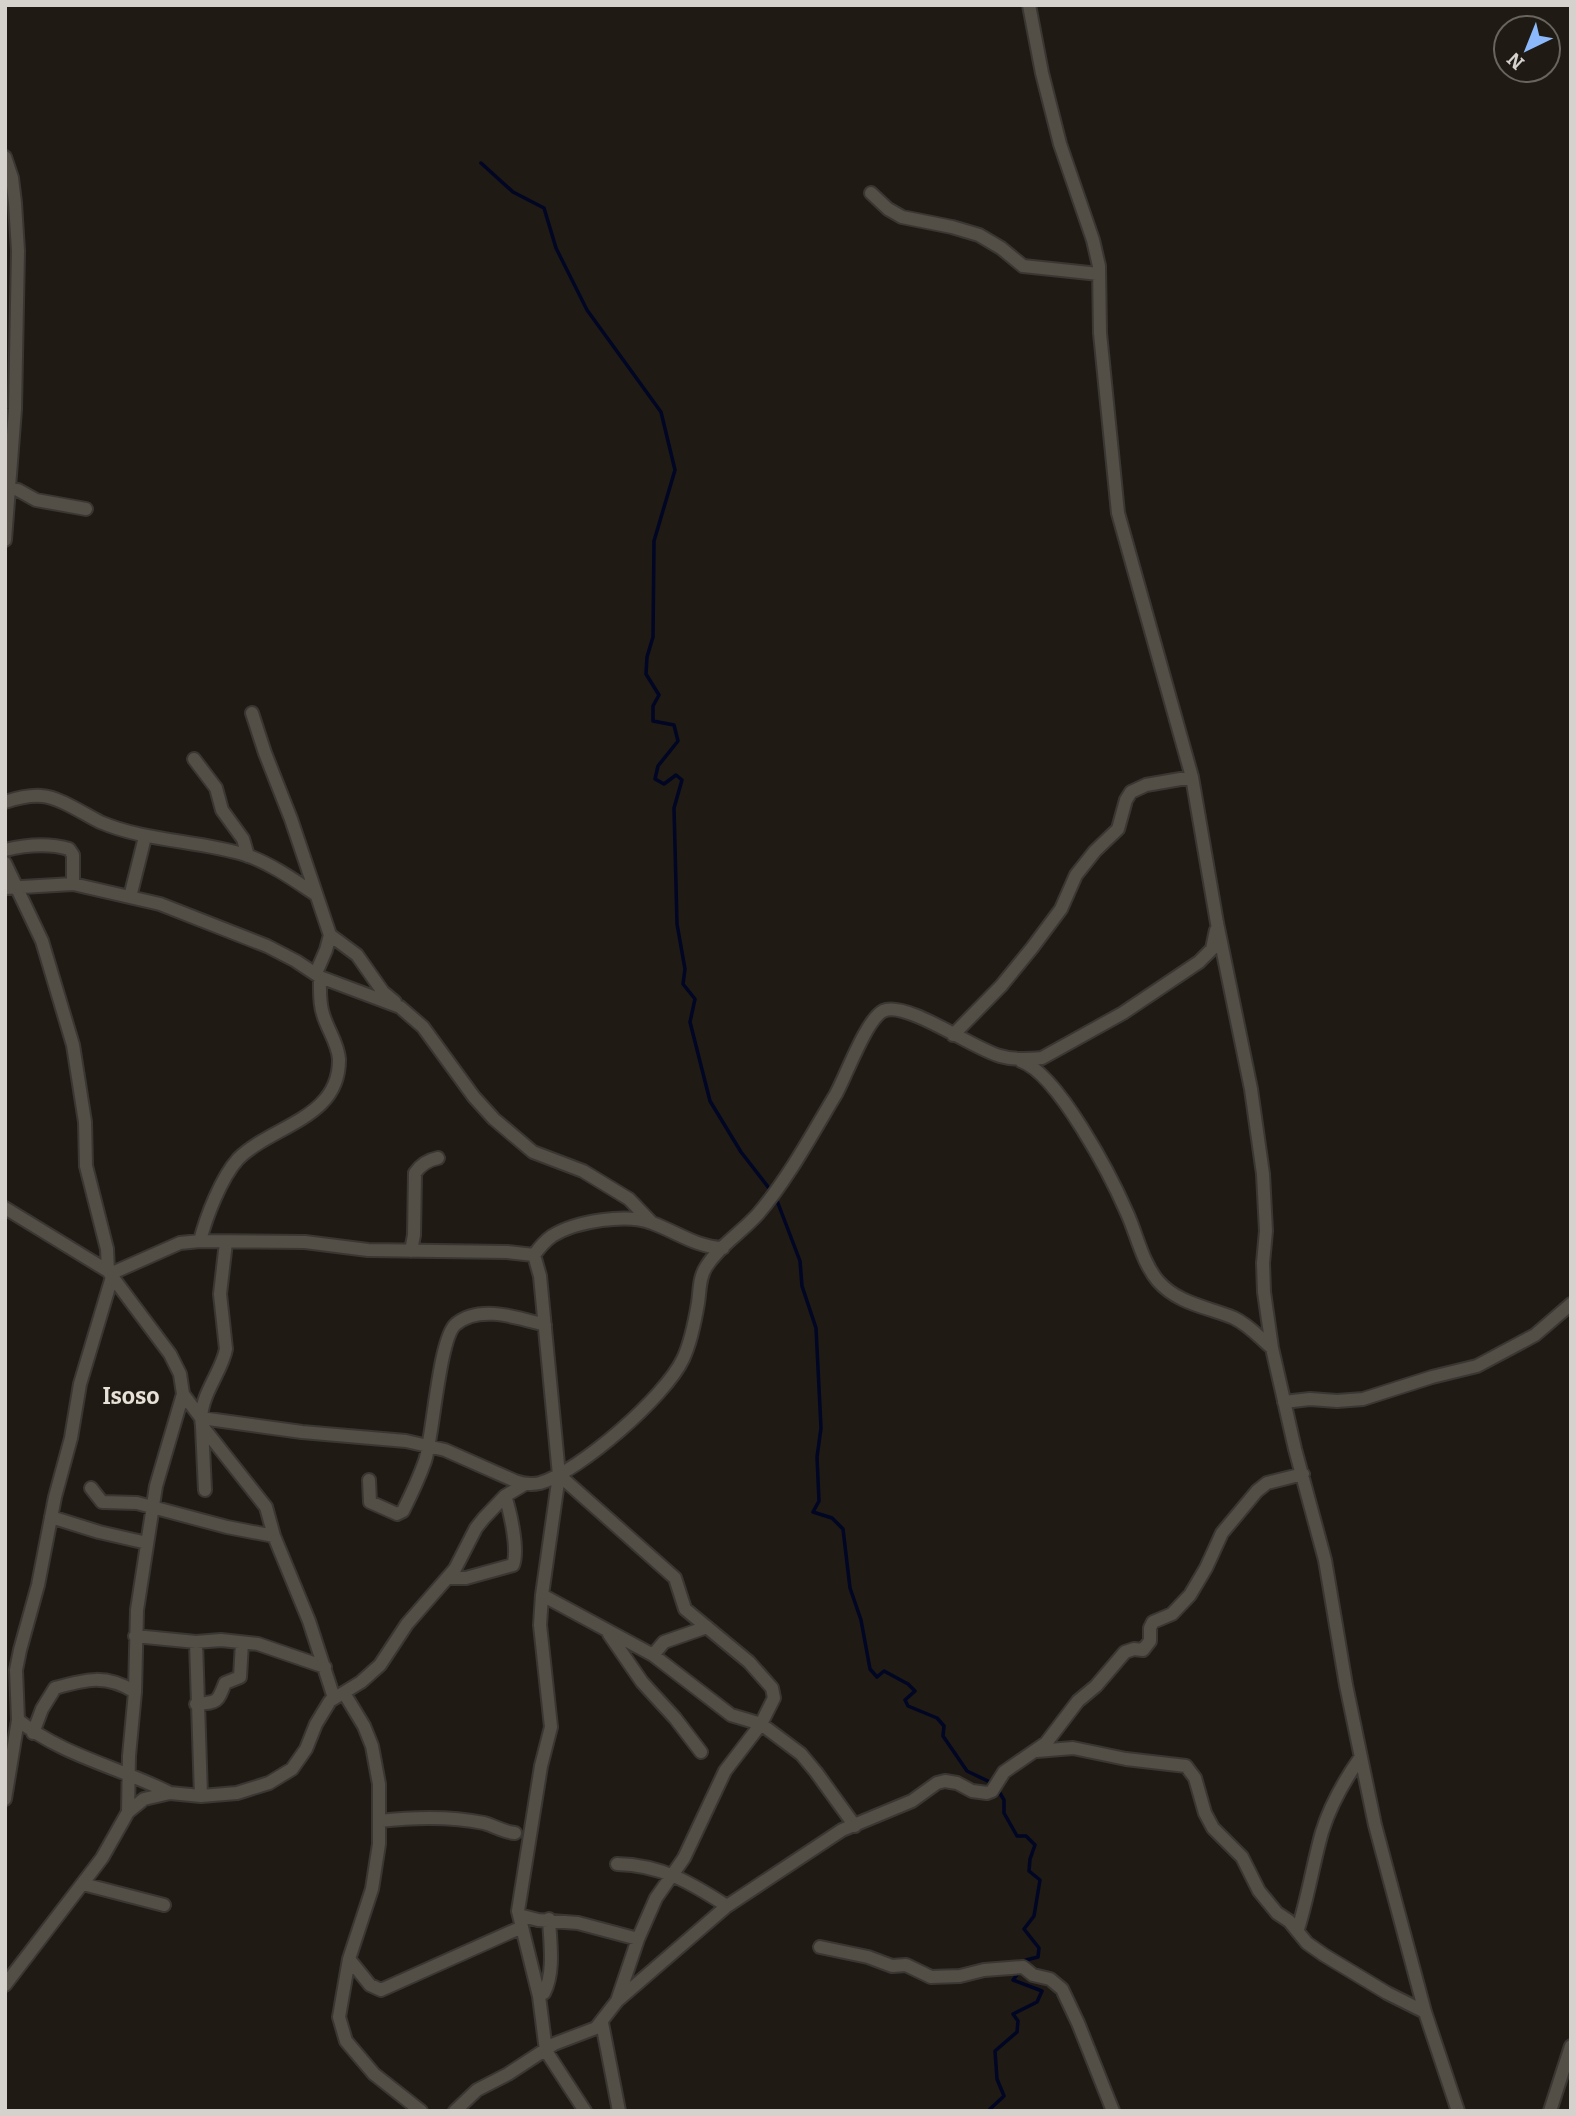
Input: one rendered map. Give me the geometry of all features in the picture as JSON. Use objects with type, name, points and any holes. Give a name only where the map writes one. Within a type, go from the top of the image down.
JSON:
[{"type":"street","points":[[1029,5],[1060,144],[1093,240],[1099,274],[1100,332],[1118,513],[1192,778],[1217,923],[1238,1023],[1261,1156],[1266,1231],[1263,1263],[1265,1299],[1272,1348],[1325,1560],[1360,1758],[1375,1825],[1425,2011],[1458,2111]]},
{"type":"street","points":[[5,157],[12,178],[18,251],[15,409],[5,540]]},
{"type":"street","points":[[871,193],[888,209],[902,217],[979,235],[1023,266],[1099,274]]},
{"type":"street","points":[[8,479],[18,490],[36,500],[86,509]]},
{"type":"street","points":[[253,713],[330,934],[357,955],[383,992],[423,1027],[474,1097],[494,1119],[533,1152],[583,1171],[629,1199],[652,1223]]},
{"type":"street","points":[[194,759],[216,788],[222,810],[243,839],[248,856]]},
{"type":"street","points":[[953,1035],[981,1008],[1061,909],[1076,875],[1095,851],[1118,829],[1131,792],[1146,785],[1192,778]]},
{"type":"street","points":[[5,802],[44,796],[145,837],[248,856],[281,872],[315,894]]},
{"type":"street","points":[[130,897],[145,837]]},
{"type":"street","points":[[5,850],[29,845],[69,849],[73,855],[73,884]]},
{"type":"street","points":[[5,863],[11,889],[42,941],[73,1045],[85,1122],[86,1166],[107,1249],[110,1274],[74,1408],[71,1438],[16,1670],[18,1720],[5,1799]]},
{"type":"street","points":[[11,889],[73,884],[160,904],[267,946],[318,975],[400,1007]]},
{"type":"street","points":[[1013,1058],[1042,1058],[1123,1013],[1205,957],[1212,949],[1217,923]]},
{"type":"street","points":[[200,1241],[210,1209],[236,1162],[251,1148],[313,1112],[325,1102],[333,1088],[339,1057],[322,1013],[318,975],[330,934]]},
{"type":"street","points":[[202,1422],[406,1441],[445,1450],[525,1484],[537,1484],[559,1475],[631,1420],[666,1384],[683,1360],[692,1333],[700,1280],[706,1266],[760,1212],[785,1180],[876,1018],[884,1011],[896,1009],[915,1014],[977,1047],[1032,1066],[1043,1075],[1080,1125],[1124,1206],[1156,1279],[1178,1298],[1236,1319],[1272,1348]]},
{"type":"street","points":[[411,1251],[414,1235],[415,1173],[420,1166],[438,1158]]},
{"type":"street","points":[[5,1208],[110,1274],[170,1354],[180,1374],[183,1394],[266,1507],[274,1536],[325,1667],[339,1695],[364,1726],[372,1746],[379,1784],[377,1867],[349,1959],[339,2017],[346,2041],[374,2074],[422,2111]]},
{"type":"street","points":[[534,1255],[554,1235],[580,1225],[615,1219],[642,1220],[698,1244],[723,1248]]},
{"type":"street","points":[[110,1274],[180,1243],[200,1241],[305,1242],[346,1249],[507,1252],[534,1255]]},
{"type":"street","points":[[205,1490],[202,1422],[212,1380],[226,1349],[220,1294],[226,1242]]},
{"type":"street","points":[[534,1255],[540,1276],[559,1475],[540,1625],[551,1727],[541,1766],[521,1921],[539,1996],[546,2051],[585,2111]]},
{"type":"street","points":[[1284,1402],[1363,1399],[1477,1366],[1535,1335],[1571,1304]]},
{"type":"street","points":[[369,1480],[370,1502],[397,1514],[403,1511],[426,1459],[448,1338],[454,1325],[476,1314],[508,1315],[545,1325]]},
{"type":"street","points":[[128,1812],[128,1775],[135,1692],[135,1636],[147,1543],[165,1451],[183,1394]]},
{"type":"street","points":[[559,1475],[675,1578],[685,1609],[749,1662],[772,1688],[774,1698],[761,1724],[725,1771],[693,1843],[656,1898],[617,2001]]},
{"type":"street","points":[[455,2111],[477,2090],[508,2074],[554,2044],[590,2032],[602,2022],[617,2001],[727,1906],[842,1830],[912,1801],[937,1783],[945,1781],[957,1783],[972,1791],[992,1791],[1004,1772],[1052,1737],[1078,1701],[1096,1686],[1125,1652],[1143,1650],[1146,1647],[1150,1641],[1153,1622],[1172,1614],[1190,1595],[1222,1534],[1256,1491],[1267,1483],[1303,1475]]},
{"type":"street","points":[[18,1720],[33,1732],[69,1752],[170,1793],[201,1796],[237,1793],[281,1777],[299,1761],[323,1710],[380,1665],[407,1625],[448,1578],[462,1558],[476,1528],[505,1496],[525,1484]]},
{"type":"street","points":[[91,1488],[102,1502],[124,1501],[274,1536]]},
{"type":"street","points":[[448,1578],[466,1578],[513,1565],[513,1541],[505,1496]]},
{"type":"street","points":[[51,1517],[147,1543]]},
{"type":"street","points":[[542,1595],[653,1655],[731,1715],[761,1724],[801,1754],[855,1826]]},
{"type":"street","points":[[653,1655],[664,1642],[706,1627]]},
{"type":"street","points":[[604,1629],[642,1682],[701,1752]]},
{"type":"street","points":[[135,1636],[258,1644],[325,1667]]},
{"type":"street","points":[[196,1642],[201,1796]]},
{"type":"street","points":[[196,1704],[218,1701],[225,1683],[240,1677],[242,1643]]},
{"type":"street","points":[[33,1732],[42,1709],[55,1688],[79,1681],[104,1679],[120,1683],[135,1692]]},
{"type":"street","points":[[1036,1751],[1073,1748],[1126,1759],[1186,1766],[1195,1778],[1205,1814],[1213,1828],[1242,1857],[1259,1891],[1278,1913],[1298,1929],[1307,1943],[1387,1993],[1425,2011]]},
{"type":"street","points":[[1298,1929],[1308,1898],[1322,1831],[1342,1784],[1360,1758]]},
{"type":"street","points":[[5,1985],[102,1858],[128,1812],[144,1799],[170,1793]]},
{"type":"street","points":[[379,1821],[428,1818],[480,1823],[515,1833]]},
{"type":"street","points":[[617,1864],[640,1865],[685,1879],[727,1906]]},
{"type":"street","points":[[83,1884],[164,1905]]},
{"type":"street","points":[[544,1993],[550,1974],[549,1919]]},
{"type":"street","points":[[349,1959],[370,1985],[381,1990],[521,1921],[549,1919],[578,1923],[638,1940]]},
{"type":"street","points":[[820,1947],[868,1957],[892,1966],[906,1965],[931,1977],[960,1976],[984,1970],[1023,1967],[1033,1975],[1050,1979],[1062,1989],[1113,2111]]},
{"type":"street","points":[[602,2022],[619,2111]]},
{"type":"street","points":[[1550,2111],[1571,2046]]},
{"type":"waterway","points":[[481,163],[513,192],[544,208],[556,248],[587,310],[661,412],[675,470],[654,541],[653,637],[647,657],[646,674],[659,695],[653,706],[653,721],[674,725],[678,741],[658,766],[655,779],[664,784],[676,775],[682,780],[674,808],[677,924],[685,969],[683,984],[695,999],[690,1022],[710,1101],[741,1152],[772,1192]]},
{"type":"waterway","points":[[776,1198],[800,1261],[802,1286],[816,1328],[821,1428],[817,1457],[819,1501],[813,1512],[832,1518],[843,1529],[850,1588],[861,1620],[870,1669],[877,1677],[884,1671],[908,1684],[915,1691],[905,1700],[908,1706],[937,1718],[944,1726],[943,1736],[967,1771],[992,1783]]},
{"type":"waterway","points":[[997,1788],[1004,1800],[1004,1813],[1017,1836],[1026,1836],[1035,1845],[1029,1871],[1040,1880],[1034,1916],[1024,1929],[1039,1948],[1038,1957],[1026,1960],[1023,1965]]},
{"type":"waterway","points":[[988,2111],[1004,2096],[997,2079],[995,2051],[1017,2032],[1018,2021],[1013,2014],[1037,2002],[1042,1991],[1013,1980],[1019,1972]]},
{"type":"district","name":"Isoso","points":[[131,1396]]}]
